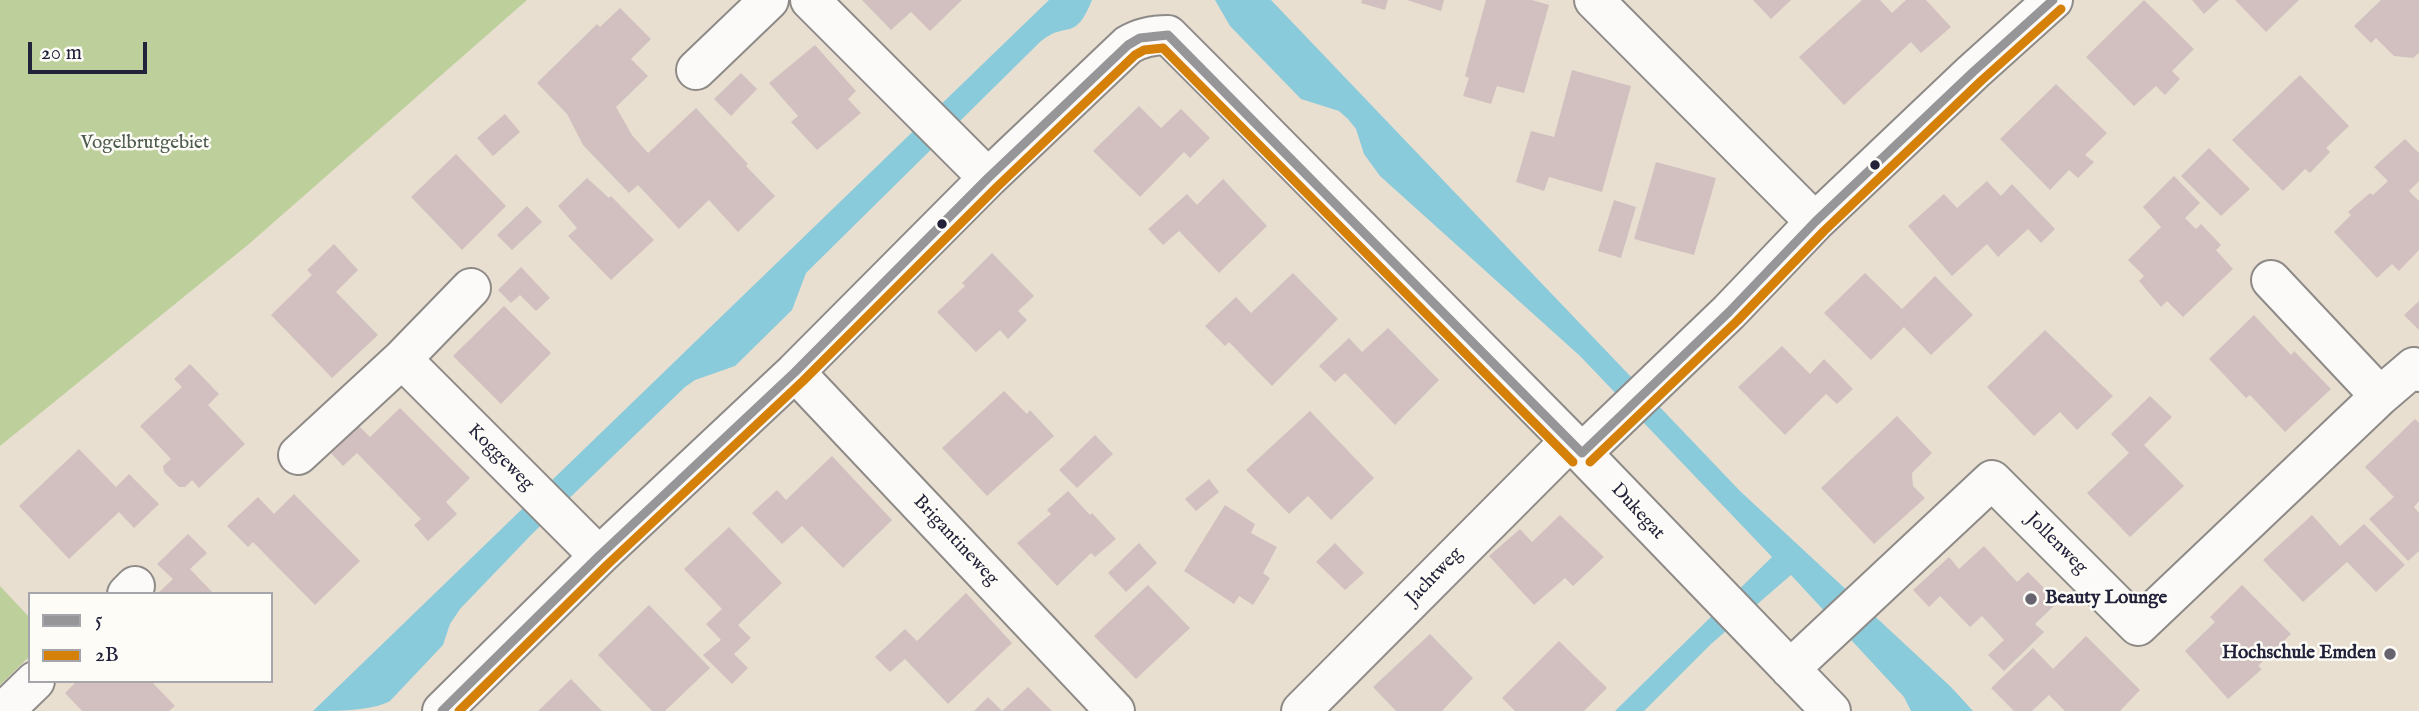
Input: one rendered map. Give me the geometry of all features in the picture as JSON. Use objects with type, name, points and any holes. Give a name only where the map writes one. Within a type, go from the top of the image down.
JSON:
[{"type":"street","points":[[696,69],[769,0]]},
{"type":"street","points":[[453,707],[599,556],[795,372],[988,178],[810,0]]},
{"type":"street","points":[[1594,0],[1815,222]]},
{"type":"street","name":"Jachtweg","points":[[1301,711],[1576,447],[1620,417],[1728,312],[1815,222],[2053,0]]},
{"type":"street","name":"Dukegat","points":[[988,178],[1128,45],[1140,38],[1168,36],[1576,447],[1831,711]]},
{"type":"street","points":[[2271,280],[2380,396]]},
{"type":"street","points":[[298,455],[402,359],[471,288]]},
{"type":"street","name":"Koggeweg","points":[[402,359],[599,556]]},
{"type":"street","name":"Jollenweg","points":[[1778,657],[1832,630],[1992,481],[2138,626],[2380,396],[2414,367],[2419,372]]},
{"type":"street","name":"Brigantineweg","points":[[795,372],[1115,711]]},
{"type":"street","points":[[4,711],[33,683]]},
{"type":"green space","name":"Vogelbrutgebiet","points":[[0,0],[527,0],[249,244],[0,446]]},
{"type":"green space","points":[[0,586],[28,616],[28,658],[0,685]]},
{"type":"water","points":[[1049,0],[1092,0],[1075,27],[1050,35],[1040,42],[806,273],[792,310],[735,366],[695,380],[685,387],[532,534],[460,609],[450,624],[443,645],[390,701],[364,709],[313,711]]},
{"type":"water","points":[[1215,0],[1271,0],[1740,491],[1951,687],[1973,711],[1911,711],[1904,697],[1791,575],[1711,644],[1644,711],[1615,711],[1772,557],[1580,356],[1380,176],[1364,154],[1356,129],[1348,119],[1339,111],[1301,99],[1230,26]]},
{"type":"building","points":[[862,0],[962,0],[930,31],[911,12],[891,30]]},
{"type":"building","points":[[1362,0],[1388,0],[1385,10],[1361,3]]},
{"type":"building","points":[[1407,0],[1444,0],[1441,11]]},
{"type":"building","points":[[1486,0],[1532,0],[1549,5],[1524,93],[1497,86],[1491,104],[1463,96],[1469,78],[1465,76]]},
{"type":"building","points":[[1753,0],[1791,0],[1771,19]]},
{"type":"building","points":[[1862,0],[1880,0],[1892,13],[1906,0],[1926,0],[1951,27],[1921,53],[1911,42],[1844,105],[1799,57]]},
{"type":"building","points":[[2144,0],[2194,49],[2172,71],[2180,79],[2165,95],[2156,86],[2134,106],[2086,57]]},
{"type":"building","points":[[2192,0],[2219,0],[2204,14]]},
{"type":"building","points":[[2235,0],[2299,0],[2266,32]]},
{"type":"building","points":[[2381,0],[2419,0],[2419,53],[2413,58],[2394,56],[2376,38],[2371,43],[2354,26]]},
{"type":"building","points":[[620,8],[651,39],[631,59],[648,76],[616,107],[632,135],[648,153],[696,108],[775,196],[738,232],[709,200],[679,229],[638,185],[629,193],[583,145],[567,114],[537,83],[597,24],[600,27]]},
{"type":"building","points":[[815,45],[856,91],[848,99],[861,113],[817,150],[791,122],[798,116],[769,83]]},
{"type":"building","points":[[1572,70],[1631,86],[1602,192],[1549,177],[1544,191],[1516,182],[1531,131],[1554,137]]},
{"type":"building","points":[[741,73],[757,89],[731,116],[714,99]]},
{"type":"building","points":[[2300,75],[2349,126],[2326,148],[2330,152],[2310,173],[2305,169],[2283,191],[2232,140]]},
{"type":"building","points":[[2056,84],[2107,133],[2085,155],[2094,162],[2078,178],[2069,170],[2050,190],[2000,139]]},
{"type":"building","points":[[1139,106],[1161,128],[1181,109],[1210,138],[1190,158],[1184,152],[1140,197],[1093,151]]},
{"type":"building","points":[[505,114],[520,132],[493,156],[477,138]]},
{"type":"building","points":[[2405,139],[2419,153],[2419,181],[2409,191],[2419,201],[2419,250],[2399,271],[2392,264],[2377,278],[2334,232],[2351,215],[2348,212],[2388,181],[2374,167]]},
{"type":"building","points":[[2209,148],[2250,189],[2221,216],[2181,176]]},
{"type":"building","points":[[456,154],[506,206],[462,250],[411,197]]},
{"type":"building","points":[[1656,162],[1716,178],[1694,255],[1634,239]]},
{"type":"building","points":[[2174,176],[2200,203],[2185,218],[2196,229],[2201,224],[2221,245],[2216,250],[2233,269],[2183,317],[2167,301],[2161,307],[2139,281],[2144,276],[2128,260],[2161,227],[2143,207]]},
{"type":"building","points":[[587,178],[609,198],[611,196],[654,240],[611,280],[568,236],[577,228],[558,206]]},
{"type":"building","points":[[1223,179],[1267,226],[1219,273],[1179,231],[1163,245],[1148,229],[1187,194],[1197,205]]},
{"type":"building","points":[[1987,181],[2001,196],[2012,184],[2055,229],[2041,243],[2028,229],[1998,257],[1987,244],[1952,276],[1908,226],[1944,194],[1957,208]]},
{"type":"building","points":[[1614,200],[1636,207],[1621,258],[1598,251]]},
{"type":"building","points":[[527,206],[542,222],[512,250],[497,235]]},
{"type":"building","points":[[334,244],[358,270],[336,292],[378,335],[332,378],[271,315],[312,275],[307,270]]},
{"type":"building","points":[[992,253],[1034,296],[1018,311],[1027,320],[1008,339],[1000,330],[976,352],[937,312],[965,286],[962,283]]},
{"type":"building","points":[[521,267],[550,298],[536,311],[520,295],[511,303],[498,290]]},
{"type":"building","points":[[1293,273],[1338,319],[1272,386],[1229,342],[1225,346],[1205,326],[1236,297],[1251,313]]},
{"type":"building","points":[[1865,273],[1902,309],[1935,276],[1973,315],[1931,355],[1904,327],[1871,360],[1824,313]]},
{"type":"building","points":[[2419,301],[2419,330],[2404,315]]},
{"type":"building","points":[[504,306],[551,353],[501,404],[453,356]]},
{"type":"building","points":[[2254,315],[2291,355],[2294,351],[2331,389],[2285,432],[2250,395],[2246,398],[2209,359]]},
{"type":"building","points":[[1388,328],[1439,380],[1395,425],[1345,373],[1335,382],[1319,366],[1349,338],[1362,352]]},
{"type":"building","points":[[2045,330],[2113,396],[2077,430],[2060,412],[2034,436],[1987,387]]},
{"type":"building","points":[[1782,346],[1810,374],[1824,359],[1853,389],[1837,404],[1826,394],[1785,435],[1738,387]]},
{"type":"building","points":[[190,364],[219,394],[208,405],[245,444],[199,488],[192,480],[185,487],[179,487],[164,472],[163,466],[171,459],[140,426],[182,387],[174,379]]},
{"type":"building","points":[[1004,391],[1027,414],[1030,410],[1054,436],[987,496],[942,448]]},
{"type":"building","points":[[2150,396],[2172,417],[2144,445],[2184,486],[2130,537],[2087,493],[2129,453],[2111,434]]},
{"type":"building","points":[[400,408],[470,478],[446,502],[457,514],[428,541],[414,525],[421,519],[357,453],[343,466],[330,452],[358,425],[370,437]]},
{"type":"building","points":[[1310,411],[1374,478],[1331,520],[1308,496],[1289,514],[1246,470]]},
{"type":"building","points":[[1897,416],[1932,453],[1912,473],[1913,486],[1925,498],[1874,544],[1821,488]]},
{"type":"building","points":[[2415,419],[2419,423],[2419,501],[2414,507],[2419,513],[2419,551],[2408,561],[2369,519],[2394,497],[2365,467]]},
{"type":"building","points":[[1095,435],[1113,454],[1077,488],[1059,470]]},
{"type":"building","points":[[79,449],[116,487],[129,474],[159,504],[134,528],[119,512],[69,559],[19,506]]},
{"type":"building","points":[[832,456],[892,520],[843,568],[802,526],[782,544],[752,513],[777,490],[786,500]]},
{"type":"building","points":[[1209,479],[1219,492],[1196,511],[1185,499]]},
{"type":"building","points":[[1068,491],[1116,539],[1095,557],[1091,553],[1057,586],[1017,543],[1051,514],[1047,510]]},
{"type":"building","points":[[294,494],[360,561],[315,605],[253,542],[248,547],[227,526],[258,497],[274,514]]},
{"type":"building","points":[[1225,505],[1255,524],[1251,533],[1277,547],[1263,573],[1270,578],[1253,605],[1239,596],[1234,604],[1184,571]]},
{"type":"building","points":[[1560,515],[1604,557],[1573,586],[1565,578],[1534,605],[1489,556],[1520,529],[1532,542]]},
{"type":"building","points":[[2312,515],[2340,546],[2364,524],[2405,565],[2376,592],[2347,562],[2303,602],[2263,560]]},
{"type":"building","points":[[729,527],[782,583],[738,625],[751,638],[734,654],[748,668],[732,684],[703,655],[721,640],[706,624],[722,609],[684,569]]},
{"type":"building","points":[[188,534],[207,553],[190,569],[212,592],[159,592],[173,579],[157,564]]},
{"type":"building","points":[[1139,543],[1157,563],[1126,592],[1108,573]]},
{"type":"building","points":[[1335,543],[1364,573],[1345,590],[1316,562]]},
{"type":"building","points":[[1984,546],[2017,582],[2028,572],[2058,602],[2035,624],[2044,632],[2004,671],[1988,655],[2004,640],[1982,616],[1970,627],[1940,596],[1929,607],[1913,590],[1949,557],[1959,569]]},
{"type":"building","points":[[1148,585],[1190,628],[1136,679],[1094,636]]},
{"type":"building","points":[[2242,585],[2291,634],[2258,666],[2262,669],[2228,699],[2185,651],[2215,622],[2210,617]]},
{"type":"building","points":[[966,593],[1012,643],[948,704],[905,659],[890,672],[875,657],[905,629],[917,641]]},
{"type":"building","points":[[649,605],[710,668],[665,711],[652,711],[598,655]]},
{"type":"building","points":[[1430,634],[1473,678],[1442,711],[1396,711],[1373,687]]},
{"type":"building","points":[[2086,636],[2140,690],[2120,711],[2065,711],[2049,695],[2032,711],[2014,711],[1991,688],[2033,648],[2053,669]]},
{"type":"building","points":[[1559,641],[1607,688],[1584,711],[1515,711],[1502,698]]},
{"type":"building","points":[[571,679],[602,711],[538,711]]},
{"type":"building","points":[[75,683],[153,683],[175,706],[169,711],[82,711],[65,693]]},
{"type":"building","points":[[1028,687],[1052,711],[1002,711]]},
{"type":"building","points":[[988,697],[1002,711],[974,711]]},
{"type":"transit line","name":"5","points":[[1582,453],[1729,312],[1815,222],[2053,0]]},
{"type":"transit line","name":"2B","points":[[1590,462],[1737,321],[1824,231],[1981,81],[2061,9]]},
{"type":"transit line","name":"5","points":[[442,711],[599,556],[795,372],[988,178],[1128,45],[1140,38],[1168,35],[1582,453]]},
{"type":"transit line","name":"2B","points":[[459,711],[607,565],[803,381],[997,187],[1135,55],[1144,50],[1163,48],[1573,462]]},
{"type":"place","name":"Beauty Lounge","points":[[2031,599]]},
{"type":"place","name":"Hochschule Emden","points":[[2390,654]]}]
